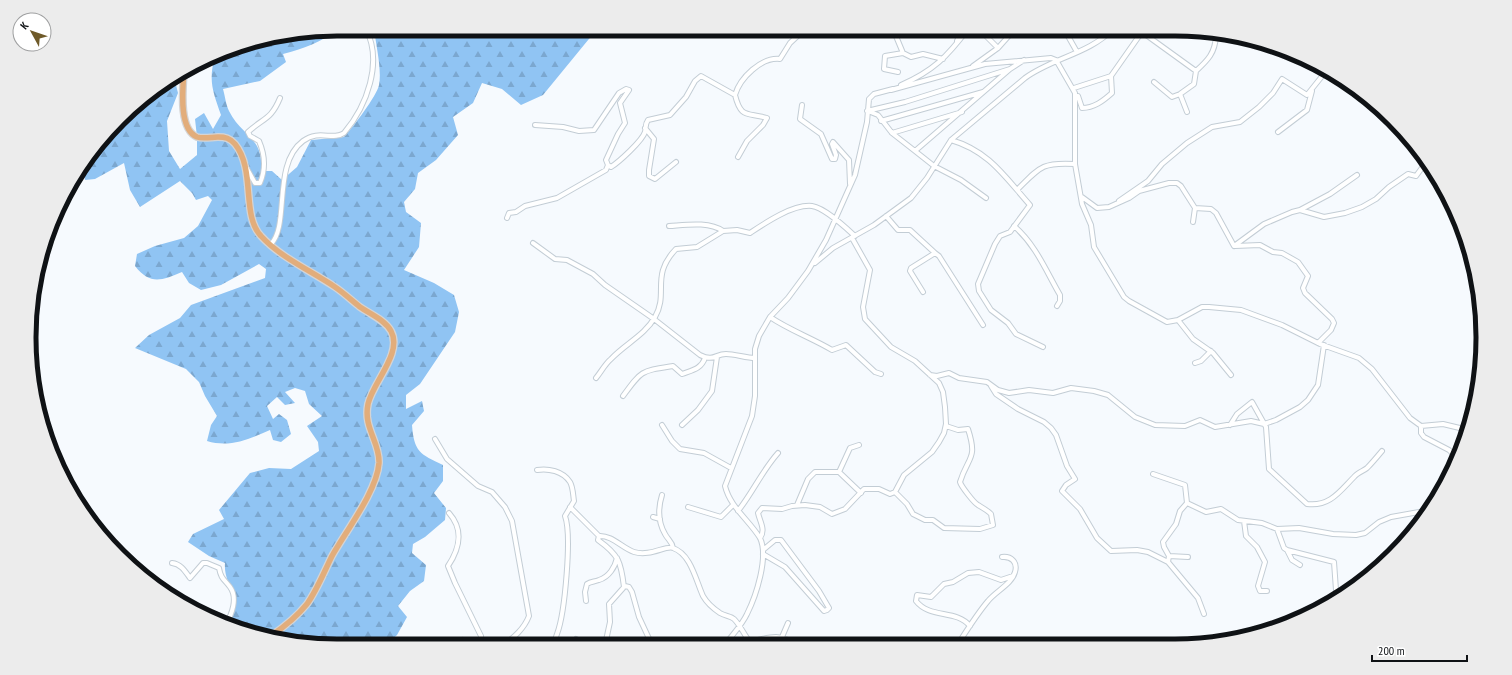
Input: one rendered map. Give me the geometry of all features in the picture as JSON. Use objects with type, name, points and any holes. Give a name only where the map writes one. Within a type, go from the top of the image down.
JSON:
[{"type":"main road","points":[[184,78],[184,118],[189,130],[198,137],[223,138],[232,141],[241,155],[246,167],[255,227],[260,235],[304,269],[335,287],[386,324],[392,332],[394,341],[391,357],[371,393],[367,410],[369,429],[378,453],[379,464],[376,475],[366,498],[333,555],[310,599],[296,615],[275,632]]},
{"type":"main road","points":[[181,80],[180,111],[186,131],[194,139],[224,142],[235,148],[244,171],[250,218],[254,233],[267,245],[294,265],[337,292],[382,325],[391,337],[388,354],[372,385],[364,410],[366,432],[376,458],[373,474],[360,502],[331,552],[307,599],[293,614],[271,631]]},
{"type":"street","points":[[271,244],[275,240],[284,183],[292,153],[302,142],[311,136],[318,134],[340,136],[349,128],[362,104],[368,90],[373,69],[373,48],[369,36]]},
{"type":"street","points":[[738,157],[747,141],[763,125],[767,118],[744,114],[738,107],[735,95],[737,88],[749,73],[765,62],[774,59],[780,60],[790,43],[796,36]]},
{"type":"street","points":[[894,36],[903,53]]},
{"type":"street","points":[[953,49],[959,36]]},
{"type":"street","points":[[891,90],[921,76],[938,64],[953,49],[963,36]]},
{"type":"street","points":[[986,36],[998,48]]},
{"type":"street","points":[[969,68],[998,48],[1009,36]]},
{"type":"street","points":[[1068,36],[1077,52]]},
{"type":"street","points":[[729,639],[747,615],[756,594],[763,552],[760,538],[733,505],[727,494],[725,486],[752,416],[755,396],[755,349],[759,336],[770,317],[788,298],[822,255],[886,216],[911,198],[951,140],[1037,69],[1096,44],[1105,36]]},
{"type":"street","points":[[1074,88],[1111,76],[1139,36]]},
{"type":"street","points":[[1150,36],[1196,70]]},
{"type":"street","points":[[1154,82],[1172,97],[1180,94],[1194,84],[1196,70],[1212,56],[1216,45],[1216,39]]},
{"type":"street","points":[[898,72],[884,69],[886,56],[903,53],[911,57],[923,54],[943,59]]},
{"type":"street","points":[[808,271],[826,240],[855,175],[867,122],[867,111],[870,99],[874,94],[986,64],[1051,58],[1056,60],[1074,88],[1076,96],[1074,126],[1075,164],[1082,197],[1082,204],[1091,225],[1094,247],[1124,297],[1167,322],[1178,320],[1202,307],[1241,310],[1282,325],[1318,343],[1359,358],[1410,418],[1420,426],[1421,433],[1424,437],[1449,450],[1453,454]]},
{"type":"street","points":[[916,151],[963,112],[1010,69],[1025,60]]},
{"type":"street","points":[[867,111],[919,98],[1010,69]]},
{"type":"street","points":[[1118,204],[1138,187],[1148,181],[1162,164],[1187,143],[1212,127],[1240,122],[1259,107],[1273,93],[1282,80],[1307,95],[1323,75]]},
{"type":"street","points":[[608,165],[611,167],[616,163],[640,139],[648,120],[670,115],[686,97],[695,81],[701,76],[735,95]]},
{"type":"street","points":[[1076,96],[1078,96],[1082,108],[1088,108],[1104,101],[1112,93],[1111,76]]},
{"type":"street","points":[[507,218],[508,213],[516,212],[525,206],[558,198],[606,170],[608,165],[606,160],[625,123],[620,103],[629,90],[626,89],[619,93],[594,130],[579,131],[563,127],[535,125]]},
{"type":"street","points":[[1278,132],[1307,110],[1313,89]]},
{"type":"street","points":[[881,121],[985,91]]},
{"type":"street","points":[[1180,94],[1187,112]]},
{"type":"street","points":[[246,167],[255,182],[260,182],[265,164],[264,154],[260,141],[250,136],[248,132],[273,113],[280,98]]},
{"type":"street","points":[[802,105],[800,119],[821,134],[832,160],[835,159],[836,155],[832,144],[833,142],[850,160],[849,188]]},
{"type":"street","points":[[867,111],[878,115],[881,121],[892,133],[934,166],[961,180],[986,198]]},
{"type":"street","points":[[892,133],[963,112]]},
{"type":"street","points":[[645,128],[654,139],[649,170],[650,176],[655,179],[676,162]]},
{"type":"street","points":[[951,140],[966,144],[994,163],[1030,205],[1010,232],[1000,236],[994,244],[978,284],[979,291],[991,310],[1008,323],[1016,334],[1043,347]]},
{"type":"street","points":[[1017,190],[1044,165],[1054,162],[1075,164]]},
{"type":"street","points":[[1300,210],[1324,217],[1345,213],[1362,207],[1376,199],[1389,187],[1408,174],[1416,176],[1422,166]]},
{"type":"street","points":[[1234,246],[1264,224],[1300,210],[1330,194],[1356,175]]},
{"type":"street","points":[[1082,197],[1097,208],[1118,204],[1139,191],[1169,183],[1177,183],[1181,186],[1195,208],[1193,222]]},
{"type":"street","points":[[596,378],[610,359],[634,340],[656,316],[660,296],[661,272],[667,260],[676,249],[697,247],[723,231],[737,230],[750,232],[770,219],[799,208],[812,206],[827,213],[853,237],[870,270],[863,307],[865,320],[891,347],[915,361],[939,383],[943,392],[946,426],[944,433],[932,452],[904,475],[895,492],[890,494],[878,488],[867,488],[845,509],[832,514],[817,506],[797,505],[782,509],[762,508],[758,513],[763,527],[763,534],[760,538]]},
{"type":"street","points":[[1195,208],[1211,209],[1216,213],[1234,246]]},
{"type":"street","points":[[886,216],[898,230],[910,230],[939,256],[983,325]]},
{"type":"street","points":[[669,226],[699,225],[718,228],[723,231]]},
{"type":"street","points":[[1014,226],[1024,235],[1038,254],[1060,295],[1058,306]]},
{"type":"street","points":[[533,244],[555,258],[567,260],[594,274],[605,285],[654,319],[705,358],[717,358],[725,354],[755,358]]},
{"type":"street","points":[[1234,246],[1260,245],[1273,252],[1282,253],[1298,262],[1308,276],[1303,288],[1305,293],[1332,318],[1334,323],[1331,330],[1318,343]]},
{"type":"street","points":[[923,292],[910,271],[911,268],[935,253]]},
{"type":"street","points":[[770,317],[784,326],[805,335],[832,350],[846,345],[875,372],[881,374]]},
{"type":"street","points":[[1178,320],[1193,339],[1211,351],[1231,375]]},
{"type":"street","points":[[930,374],[937,376],[949,373],[959,378],[987,382],[998,390],[1009,393],[1029,390],[1053,393],[1071,388],[1094,391],[1108,395],[1135,417],[1155,425],[1185,426],[1200,420],[1215,427],[1251,421],[1264,424],[1276,420],[1300,407],[1308,400],[1318,385],[1324,345]]},
{"type":"street","points":[[1195,363],[1201,361],[1211,351]]},
{"type":"street","points":[[623,396],[638,375],[673,366],[682,374],[698,368],[702,365],[705,358]]},
{"type":"street","points":[[682,425],[689,420],[712,391],[717,358]]},
{"type":"street","points":[[987,382],[996,394],[1018,409],[1044,422],[1051,428],[1066,466],[1075,479],[1066,485],[1062,491],[1080,509],[1097,538],[1111,551],[1137,550],[1148,552],[1168,562],[1198,598],[1204,614]]},
{"type":"street","points":[[1230,425],[1237,414],[1252,402],[1266,427],[1269,469],[1307,504],[1317,504],[1334,497],[1346,487],[1354,476],[1367,468],[1382,451]]},
{"type":"street","points":[[1420,426],[1442,424],[1462,429]]},
{"type":"street","points":[[662,425],[680,449],[704,453],[731,468]]},
{"type":"street","points":[[895,492],[907,504],[913,514],[925,520],[933,520],[944,528],[980,529],[993,525],[991,514],[974,501],[962,488],[960,482],[971,460],[974,445],[968,429],[958,430],[946,426]]},
{"type":"street","points":[[435,439],[447,459],[478,486],[492,492],[502,501],[512,521],[529,616],[518,634],[512,639]]},
{"type":"street","points":[[839,472],[850,448],[859,445]]},
{"type":"street","points":[[738,511],[751,496],[768,464],[778,453]]},
{"type":"street","points":[[538,470],[552,470],[567,479],[571,483],[574,501],[565,516],[568,531],[562,614],[555,639]]},
{"type":"street","points":[[797,505],[808,479],[815,472],[839,472],[861,493]]},
{"type":"street","points":[[1153,474],[1185,485],[1187,503],[1180,512],[1176,524],[1163,542],[1169,556],[1168,562]]},
{"type":"street","points":[[662,495],[660,502],[660,519],[666,536],[672,542],[673,548],[688,561],[703,596],[711,606],[721,613],[733,618],[748,639]]},
{"type":"street","points":[[1187,503],[1206,512],[1221,509],[1232,518],[1262,523],[1277,529],[1299,528],[1333,534],[1356,535],[1365,532],[1391,516],[1421,511]]},
{"type":"street","points":[[688,506],[721,517],[733,505]]},
{"type":"street","points":[[570,508],[599,536],[598,540],[612,550],[621,567],[624,587],[610,604],[610,622],[606,639]]},
{"type":"street","points":[[449,513],[459,528],[459,537],[454,558],[448,566],[481,639]]},
{"type":"street","points":[[653,518],[660,519]]},
{"type":"street","points":[[1244,521],[1246,536],[1257,547],[1265,562],[1258,586],[1260,591],[1267,591]]},
{"type":"street","points":[[1277,529],[1284,548],[1287,550],[1292,560],[1300,566]]},
{"type":"street","points":[[599,536],[606,535],[633,552],[644,554],[667,548],[673,548]]},
{"type":"street","points":[[775,540],[781,540],[820,591],[829,608],[824,611],[785,567],[763,552],[775,540]]},
{"type":"street","points":[[1287,550],[1334,562],[1336,590]]},
{"type":"street","points":[[961,639],[987,601],[1013,576],[1016,568],[1014,561],[1006,556],[1002,557]]},
{"type":"street","points":[[1169,556],[1188,557]]},
{"type":"street","points":[[586,601],[585,592],[587,584],[592,581],[601,580],[608,574],[616,564],[617,558]]},
{"type":"street","points":[[172,564],[177,564],[184,569],[190,578],[203,563],[219,568],[221,578],[230,587],[234,594],[232,609],[228,618]]},
{"type":"street","points":[[970,626],[960,617],[924,610],[916,602],[917,595],[931,597],[944,584],[953,582],[968,573],[979,572],[1001,580],[1013,576]]},
{"type":"street","points":[[624,587],[629,587],[632,592],[639,617],[649,639]]},
{"type":"street","points":[[782,637],[788,623]]},
{"type":"street","points":[[763,639],[771,637],[782,637],[785,639]]},
{"type":"green space","points":[[375,36],[591,36],[543,95],[521,105],[502,89],[482,83],[473,103],[453,117],[458,135],[436,160],[418,173],[415,189],[404,202],[406,212],[421,223],[419,247],[404,270],[434,283],[454,295],[459,312],[455,332],[420,384],[406,395],[406,409],[422,401],[424,411],[412,425],[414,441],[424,455],[443,465],[443,481],[434,493],[446,508],[445,520],[425,537],[413,544],[412,553],[426,565],[424,581],[410,591],[398,606],[407,617],[397,635],[393,639],[338,639],[298,636],[259,629],[229,619],[235,596],[226,576],[225,563],[209,556],[188,542],[193,534],[224,519],[219,510],[250,473],[269,468],[291,469],[319,451],[318,442],[307,426],[322,416],[309,404],[305,391],[295,388],[285,392],[295,403],[285,405],[277,397],[267,406],[273,419],[279,414],[287,420],[291,434],[281,442],[273,440],[270,430],[239,442],[224,444],[207,441],[211,425],[217,416],[205,396],[199,382],[186,369],[135,348],[149,335],[180,318],[191,305],[265,278],[266,269],[259,264],[221,285],[201,290],[189,283],[182,272],[168,278],[156,280],[151,279],[140,272],[135,266],[137,254],[155,246],[184,238],[198,226],[212,200],[208,196],[196,200],[192,193],[180,181],[140,207],[130,190],[124,163],[95,179],[85,180],[84,175],[98,154],[124,124],[154,98],[176,83],[178,93],[167,121],[169,151],[180,169],[197,155],[195,119],[204,113],[213,129],[221,115],[212,86],[213,63],[222,59],[259,46],[298,39],[327,37],[298,50],[283,54],[286,62],[260,81],[223,89],[226,103],[234,120],[256,144],[261,160],[261,171],[272,171],[282,180],[297,167],[311,140],[344,137],[369,104],[377,90],[380,79]]}]
